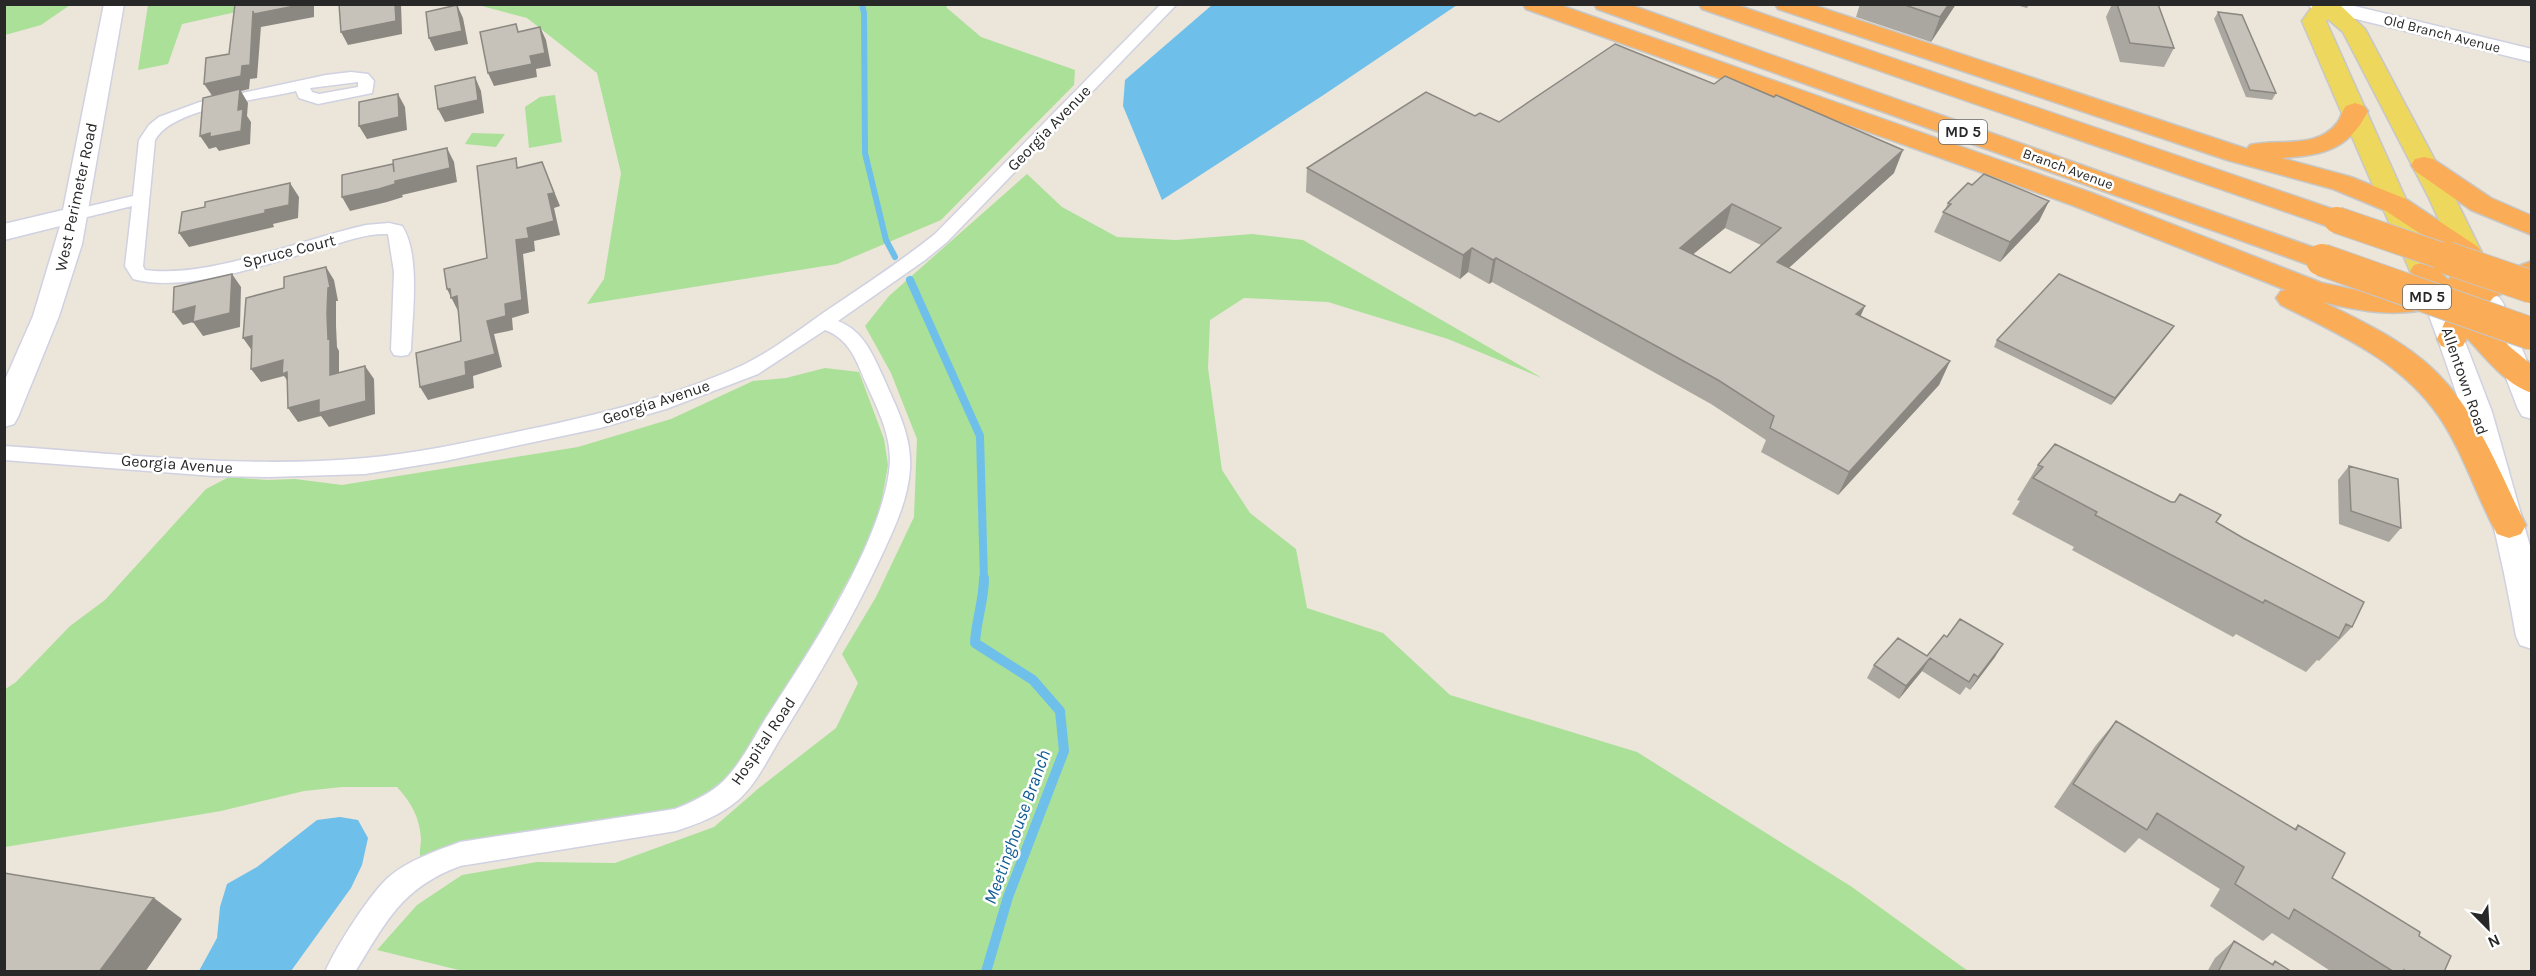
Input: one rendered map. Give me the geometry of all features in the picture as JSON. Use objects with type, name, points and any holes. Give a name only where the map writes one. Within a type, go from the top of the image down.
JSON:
[{"type":"highway","points":[[1534,4],[2015,175],[2166,231],[2313,290],[2360,301],[2449,312],[2484,290],[2532,270]]},
{"type":"highway","name":"Branch Avenue","points":[[1605,4],[2532,334]]},
{"type":"highway","name":"MD 5","points":[[1710,4],[2532,287]]},
{"type":"highway","points":[[1786,4],[2209,145],[2342,183],[2396,205],[2468,253],[2464,283],[2449,312]]},
{"type":"highway","points":[[2209,145],[2275,151],[2302,149],[2331,140],[2346,129],[2355,111]]},
{"type":"highway","points":[[2424,165],[2481,204],[2532,227]]},
{"type":"highway","points":[[2015,175],[2262,283],[2384,348],[2423,378],[2450,410],[2464,432],[2509,525]]},
{"type":"highway","points":[[2424,271],[2449,312],[2525,377]]},
{"type":"main road","points":[[2424,271],[2314,21],[2323,5],[2353,29],[2468,253]]},
{"type":"street","name":"West Perimeter Road","points":[[4,417],[46,316],[66,254],[114,4]]},
{"type":"street","name":"Georgia Avenue","points":[[4,453],[214,468],[268,470],[354,467],[411,460],[600,421],[659,404],[751,369],[825,323],[941,238],[1170,4]]},
{"type":"street","name":"Old Branch Avenue","points":[[2323,5],[2532,56]]},
{"type":"street","name":"Spruce Court","points":[[302,86],[186,111],[164,120],[151,132],[147,140],[134,266],[139,275],[155,279],[220,268],[370,230],[396,230],[400,242],[403,299],[401,350]]},
{"type":"street","points":[[4,232],[140,199]]},
{"type":"street","points":[[2468,253],[2525,377],[2532,409]]},
{"type":"street","name":"Allentown Road","points":[[2449,312],[2509,525],[2532,636]]},
{"type":"street","name":"Hospital Road","points":[[339,972],[378,909],[399,885],[421,870],[460,854],[676,819],[699,812],[728,793],[744,775],[852,596],[890,515],[900,470],[898,434],[863,354],[853,339],[843,330],[825,323]]},
{"type":"green space","points":[[4,5],[70,5],[41,25],[5,35]]},
{"type":"green space","points":[[148,5],[252,5],[245,10],[182,24],[168,64],[138,70]]},
{"type":"green space","points":[[478,5],[946,5],[981,37],[1075,70],[1074,85],[941,220],[837,264],[587,304],[604,279],[621,173],[597,73],[527,18]]},
{"type":"green space","points":[[555,95],[562,142],[529,148],[525,107],[540,97]]},
{"type":"green space","points":[[472,133],[505,134],[496,147],[465,144]]},
{"type":"green space","points":[[1027,174],[1062,207],[1117,237],[1176,240],[1252,234],[1303,240],[1542,378],[1448,339],[1328,302],[1244,298],[1210,320],[1208,368],[1222,470],[1250,513],[1296,549],[1307,608],[1383,633],[1450,695],[1637,752],[1852,887],[1968,971],[467,972],[377,950],[417,905],[462,875],[537,862],[615,863],[714,827],[759,788],[836,728],[858,683],[842,654],[876,597],[914,517],[917,439],[891,373],[865,326],[889,296]]},
{"type":"green space","points":[[825,368],[859,372],[884,439],[888,465],[881,504],[869,542],[802,663],[740,765],[723,783],[682,813],[422,862],[417,817],[407,798],[397,787],[342,787],[304,791],[221,811],[5,847],[4,690],[16,682],[70,626],[105,600],[206,489],[229,477],[267,480],[295,479],[342,485],[578,447],[671,419],[753,381],[786,378]]},
{"type":"water","points":[[1212,5],[1457,5],[1162,200],[1123,106],[1125,80]]},
{"type":"water","points":[[340,817],[358,820],[368,838],[362,865],[351,888],[291,971],[199,971],[217,938],[220,907],[227,884],[257,867],[317,820]]},
{"type":"building","points":[[235,4],[305,4],[254,14],[253,11],[250,65],[242,66],[241,76],[204,84],[206,58],[229,54]]},
{"type":"building","points":[[339,4],[395,4],[396,21],[341,32]]},
{"type":"building","points":[[1902,4],[1949,4],[1940,17]]},
{"type":"building","points":[[2117,4],[2158,4],[2174,48],[2130,43]]},
{"type":"building","points":[[457,5],[462,31],[429,38],[426,12]]},
{"type":"building","points":[[2218,12],[2242,15],[2276,93],[2250,90]]},
{"type":"building","points":[[516,24],[518,32],[540,27],[545,53],[530,56],[532,64],[488,73],[480,32]]},
{"type":"building","points":[[1615,44],[1714,84],[1725,76],[1774,97],[1776,95],[1903,150],[1777,262],[1865,306],[1856,314],[1950,361],[1849,472],[1770,428],[1774,416],[1718,380],[1496,258],[1493,260],[1472,248],[1463,255],[1307,168],[1426,92],[1475,116],[1480,113],[1499,122]],"holes":[[[1732,204],[1781,228],[1730,273],[1680,248]]]},
{"type":"building","points":[[475,77],[478,100],[438,109],[435,86]]},
{"type":"building","points":[[240,89],[238,110],[243,109],[241,131],[210,137],[210,133],[200,136],[203,98]]},
{"type":"building","points":[[398,94],[399,117],[359,126],[359,102]]},
{"type":"building","points":[[447,148],[450,168],[395,181],[395,184],[379,189],[342,197],[342,175],[393,164],[394,172],[393,160]]},
{"type":"building","points":[[516,158],[517,168],[542,162],[554,193],[548,194],[554,221],[527,228],[529,238],[516,240],[522,300],[505,304],[506,316],[487,321],[495,354],[465,362],[466,375],[420,387],[416,353],[461,341],[457,296],[451,298],[444,269],[487,258],[477,166]]},
{"type":"building","points":[[1984,174],[2049,201],[2010,242],[1943,212],[1951,204],[1948,203],[1968,183],[1972,185]]},
{"type":"building","points":[[290,183],[289,205],[265,210],[265,213],[179,233],[182,212],[205,207],[205,202]]},
{"type":"building","points":[[326,267],[330,287],[328,288],[327,313],[330,375],[365,366],[366,401],[319,413],[319,400],[288,408],[287,372],[282,374],[283,360],[251,369],[252,336],[243,338],[246,298],[284,288],[284,277]]},
{"type":"building","points":[[232,274],[230,313],[193,322],[195,306],[173,312],[174,287]]},
{"type":"building","points":[[2059,274],[2174,326],[2115,398],[1997,340]]},
{"type":"building","points":[[2055,444],[2171,502],[2175,502],[2180,494],[2221,515],[2216,522],[2243,538],[2364,602],[2352,627],[2346,624],[2339,638],[2265,600],[2263,603],[2095,515],[2097,512],[2033,478],[2043,467],[2038,465]]},
{"type":"building","points":[[2349,466],[2398,479],[2401,528],[2351,511]]},
{"type":"building","points":[[1960,619],[2003,644],[1978,677],[1974,674],[1969,682],[1930,658],[1906,686],[1874,665],[1898,638],[1927,656],[1944,635],[1947,637]]},
{"type":"building","points":[[2116,721],[2296,830],[2298,825],[2345,853],[2332,878],[2420,932],[2419,936],[2451,956],[2444,972],[2407,972],[2404,970],[2404,972],[2394,972],[2294,909],[2289,919],[2235,884],[2244,867],[2157,813],[2147,830],[2073,784]]},
{"type":"building","points":[[4,873],[154,898],[99,972],[4,972]]},
{"type":"building","points":[[2234,941],[2273,965],[2275,961],[2292,972],[2218,972]]},
{"type":"waterway","name":"Meetinghouse Branch","points":[[862,4],[864,13],[865,153],[886,240],[895,257]]},
{"type":"waterway","name":"Meetinghouse Branch","points":[[910,280],[980,436],[984,579]]},
{"type":"waterway","name":"Meetinghouse Branch","points":[[984,579],[975,643],[1033,680],[1060,711],[1064,751],[1008,897],[986,972]]}]
